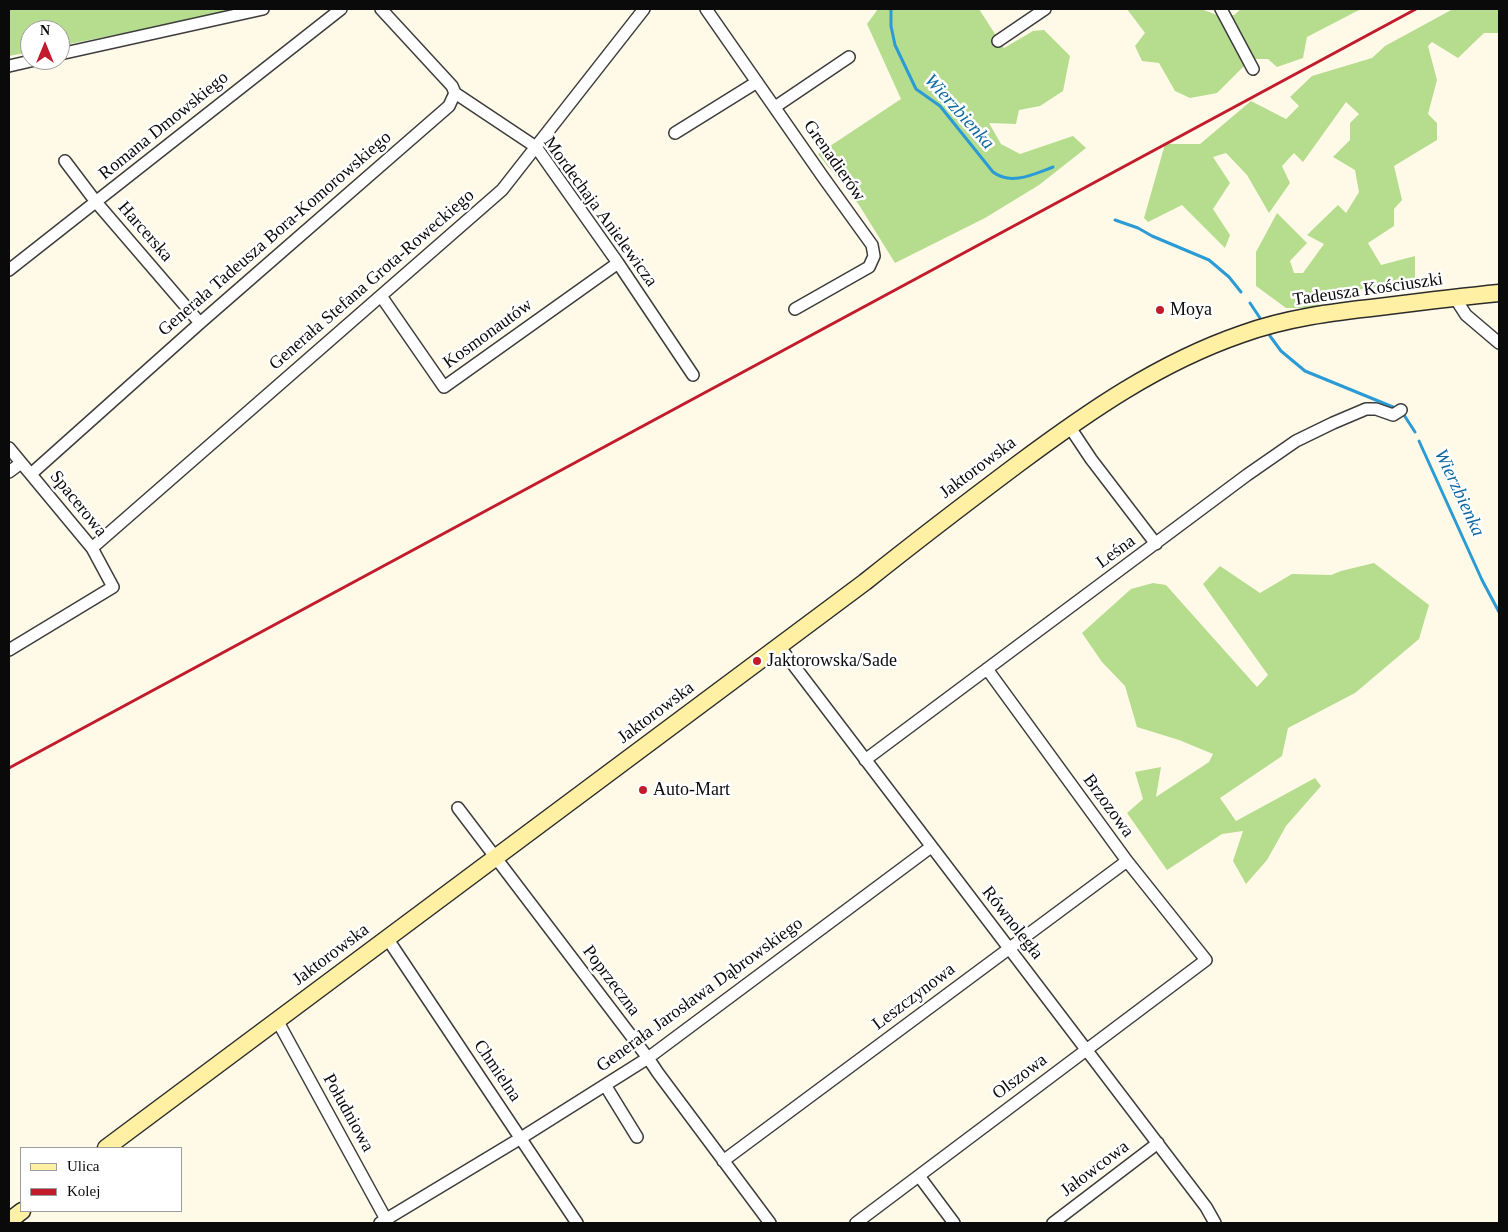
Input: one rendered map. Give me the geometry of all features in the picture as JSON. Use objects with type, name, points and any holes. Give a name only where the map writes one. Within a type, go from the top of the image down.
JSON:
[{"type":"main road","name":"Tadeusza Kościuszki","points":[[1243,333],[1310,316],[1499,293]]},
{"type":"main road","name":"Jaktorowska","points":[[107,1147],[865,582],[940,522],[1069,426],[1156,371],[1243,333]]},
{"type":"main road","points":[[9,1221],[21,1212]]},
{"type":"street","points":[[70,52],[263,9]]},
{"type":"street","name":"Romana Dmowskiego","points":[[9,270],[341,9]]},
{"type":"street","points":[[381,9],[452,86],[455,93]]},
{"type":"street","name":"Generała Stefana Grota-Roweckiego","points":[[92,548],[502,190],[644,9]]},
{"type":"street","name":"Grenadierów","points":[[706,9],[872,244],[874,256],[868,267],[795,309]]},
{"type":"street","points":[[998,41],[1045,9]]},
{"type":"street","points":[[1221,9],[1253,69]]},
{"type":"street","points":[[775,107],[848,57]]},
{"type":"street","points":[[675,133],[757,82]]},
{"type":"street","name":"Mordechaja Anielewicza","points":[[455,93],[536,147],[618,263],[693,375]]},
{"type":"street","name":"Generała Tadeusza Bora-Komorowskiego","points":[[31,474],[200,323],[449,106],[455,93]]},
{"type":"street","name":"Harcerska","points":[[65,161],[96,202],[200,323]]},
{"type":"street","name":"Kosmonautów","points":[[381,296],[444,387],[618,263]]},
{"type":"street","points":[[1455,298],[1466,315],[1499,343]]},
{"type":"street","name":"Leśna","points":[[865,760],[1296,441],[1366,409],[1376,409],[1393,414],[1401,410]]},
{"type":"street","points":[[1069,426],[1091,459],[1156,544]]},
{"type":"street","name":"Spacerowa","points":[[9,448],[92,548],[113,587],[9,650]]},
{"type":"street","points":[[9,472],[21,463]]},
{"type":"street","name":"Równoległa","points":[[779,646],[1158,1143],[1206,1207],[1215,1223]]},
{"type":"street","name":"Brzozowa","points":[[987,669],[1127,862],[1206,960]]},
{"type":"street","name":"Poprzeczna","points":[[458,808],[648,1058],[770,1223]]},
{"type":"street","name":"Generała Jarosława Dąbrowskiego","points":[[385,1222],[648,1058],[931,847]]},
{"type":"street","name":"Leszczynowa","points":[[723,1160],[1127,862]]},
{"type":"street","name":"Chmielna","points":[[388,938],[577,1223]]},
{"type":"street","name":"Olszowa","points":[[856,1223],[1206,960]]},
{"type":"street","name":"Południowa","points":[[277,1020],[385,1222]]},
{"type":"street","points":[[605,1085],[637,1137]]},
{"type":"street","name":"Jałowcowa","points":[[1053,1223],[1158,1143]]},
{"type":"street","points":[[919,1176],[954,1223]]},
{"type":"green space","points":[[9,9],[242,9],[70,44],[70,20],[20,20],[20,54],[9,56]]},
{"type":"green space","points":[[878,9],[979,9],[1004,48],[1033,31],[1044,30],[1070,56],[1063,91],[1040,106],[1019,110],[1016,124],[989,123],[1001,144],[1020,154],[1073,136],[1086,148],[1039,185],[985,218],[895,263],[859,205],[818,154],[901,99],[867,24]]},
{"type":"green space","points":[[1127,9],[1201,9],[1217,15],[1234,15],[1241,9],[1361,9],[1307,37],[1303,58],[1277,67],[1268,59],[1251,59],[1217,93],[1190,98],[1175,91],[1159,63],[1142,61],[1135,46],[1145,33]]},
{"type":"green space","points":[[1453,9],[1499,9],[1499,33],[1484,33],[1458,58],[1432,42],[1428,46],[1437,80],[1428,114],[1437,123],[1437,140],[1394,166],[1402,200],[1394,209],[1394,226],[1368,243],[1381,265],[1415,256],[1415,282],[1346,291],[1312,308],[1286,308],[1256,286],[1256,252],[1277,213],[1307,243],[1290,261],[1294,273],[1303,273],[1324,244],[1307,235],[1338,205],[1346,213],[1359,192],[1355,170],[1333,157],[1350,140],[1350,123],[1359,114],[1346,102],[1303,162],[1294,153],[1282,166],[1290,183],[1269,213],[1247,175],[1226,153],[1213,157],[1230,183],[1213,209],[1230,235],[1225,248],[1182,205],[1148,222],[1144,218],[1165,144],[1200,144],[1251,101],[1286,119],[1299,106],[1290,97],[1312,76],[1372,58],[1385,46]]},
{"type":"green space","points":[[1374,563],[1429,605],[1419,639],[1355,693],[1288,728],[1282,756],[1220,798],[1236,821],[1315,778],[1321,786],[1286,826],[1267,860],[1246,884],[1233,861],[1243,831],[1222,834],[1167,870],[1127,813],[1143,799],[1135,772],[1161,767],[1156,797],[1209,762],[1213,754],[1179,740],[1137,727],[1125,686],[1102,662],[1082,633],[1131,589],[1153,583],[1166,585],[1257,687],[1268,675],[1203,584],[1220,566],[1260,593],[1292,574],[1331,575]]},
{"type":"waterway","name":"Wierzbienka","points":[[891,9],[891,26],[895,45],[916,89],[940,106],[993,172],[1007,178],[1015,178],[1053,167]]},
{"type":"waterway","name":"Wierzbienka","points":[[1115,220],[1138,228],[1152,236],[1209,260],[1229,277],[1241,292]]},
{"type":"waterway","name":"Wierzbienka","points":[[1250,303],[1260,318]]},
{"type":"waterway","name":"Wierzbienka","points":[[1270,336],[1281,351],[1305,371],[1393,407]]},
{"type":"waterway","name":"Wierzbienka","points":[[1404,415],[1415,432]]},
{"type":"waterway","name":"Wierzbienka","points":[[1419,441],[1482,580],[1499,612]]},
{"type":"railway","points":[[9,768],[1416,9]]},
{"type":"place","name":"Moya","points":[[1160,310]]},
{"type":"place","name":"Jaktorowska/Sade","points":[[757,661]]},
{"type":"place","name":"Auto-Mart","points":[[643,790]]}]
